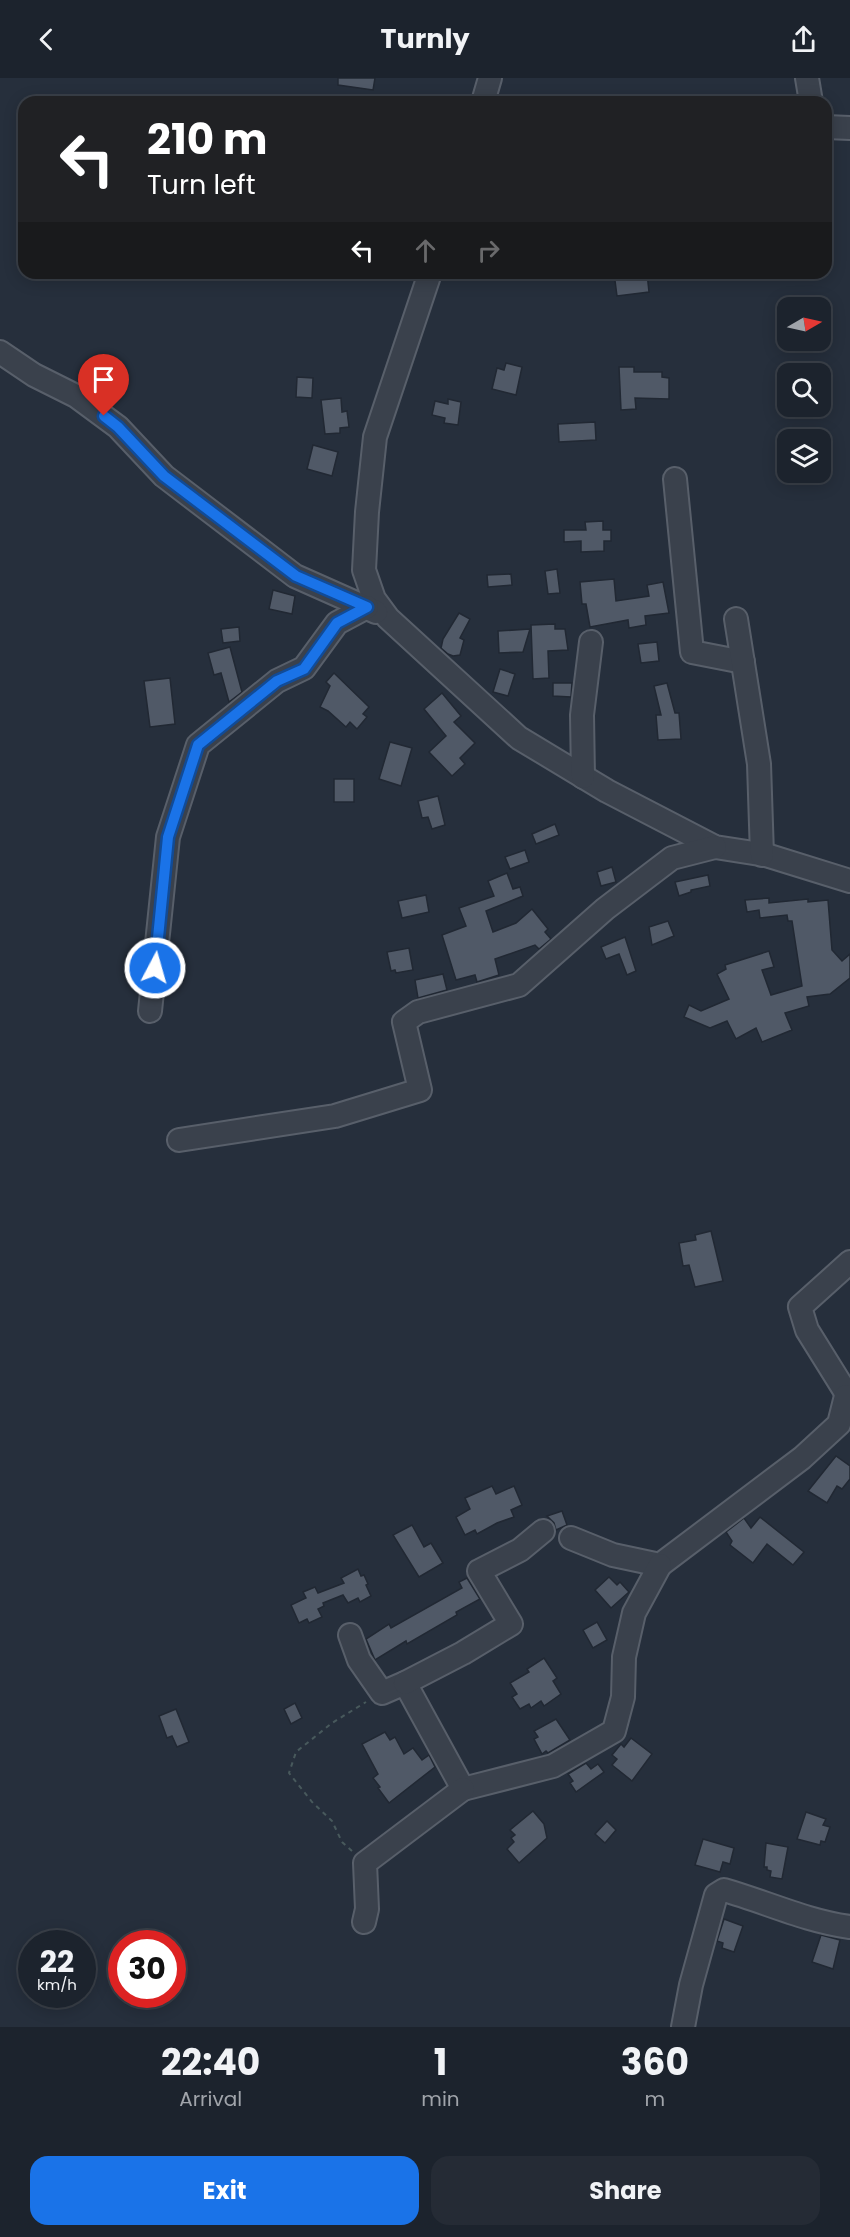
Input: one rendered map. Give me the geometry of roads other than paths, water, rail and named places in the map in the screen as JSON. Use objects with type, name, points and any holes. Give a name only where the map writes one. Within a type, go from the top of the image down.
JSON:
[{"type":"street","points":[[485,96],[490,78]]},
{"type":"street","points":[[807,78],[810,96]]},
{"type":"street","points":[[832,127],[850,128]]},
{"type":"street","points":[[428,279],[375,437],[364,570],[374,598],[388,618],[519,738],[607,791],[715,847],[762,855],[850,881]]},
{"type":"street","points":[[0,352],[34,375],[76,396],[118,427],[164,476],[296,576],[388,618]]},
{"type":"street","points":[[675,478],[692,652],[743,662]]},
{"type":"street","points":[[150,1011],[168,837],[198,745],[277,681],[304,669],[337,623],[367,607]]},
{"type":"street","points":[[736,620],[759,764],[762,855]]},
{"type":"street","points":[[583,777],[582,715],[591,642]]},
{"type":"street","points":[[179,1140],[335,1116],[420,1090],[405,1022],[418,1012],[519,985],[605,909],[672,858],[715,847]]},
{"type":"street","points":[[364,1922],[367,1909],[365,1863],[463,1789],[553,1767],[614,1731],[623,1697],[624,1657],[634,1613],[660,1564],[802,1458],[839,1424],[848,1397],[807,1330],[800,1307],[850,1262]]},
{"type":"street","points":[[350,1635],[359,1660],[381,1693],[463,1653],[510,1624],[479,1571],[520,1550],[543,1531]]},
{"type":"street","points":[[571,1538],[613,1555],[660,1564]]},
{"type":"street","points":[[405,1683],[463,1789]]},
{"type":"street","points":[[683,2027],[691,1985],[716,1896],[724,1890],[789,1913],[850,1927]]}]
